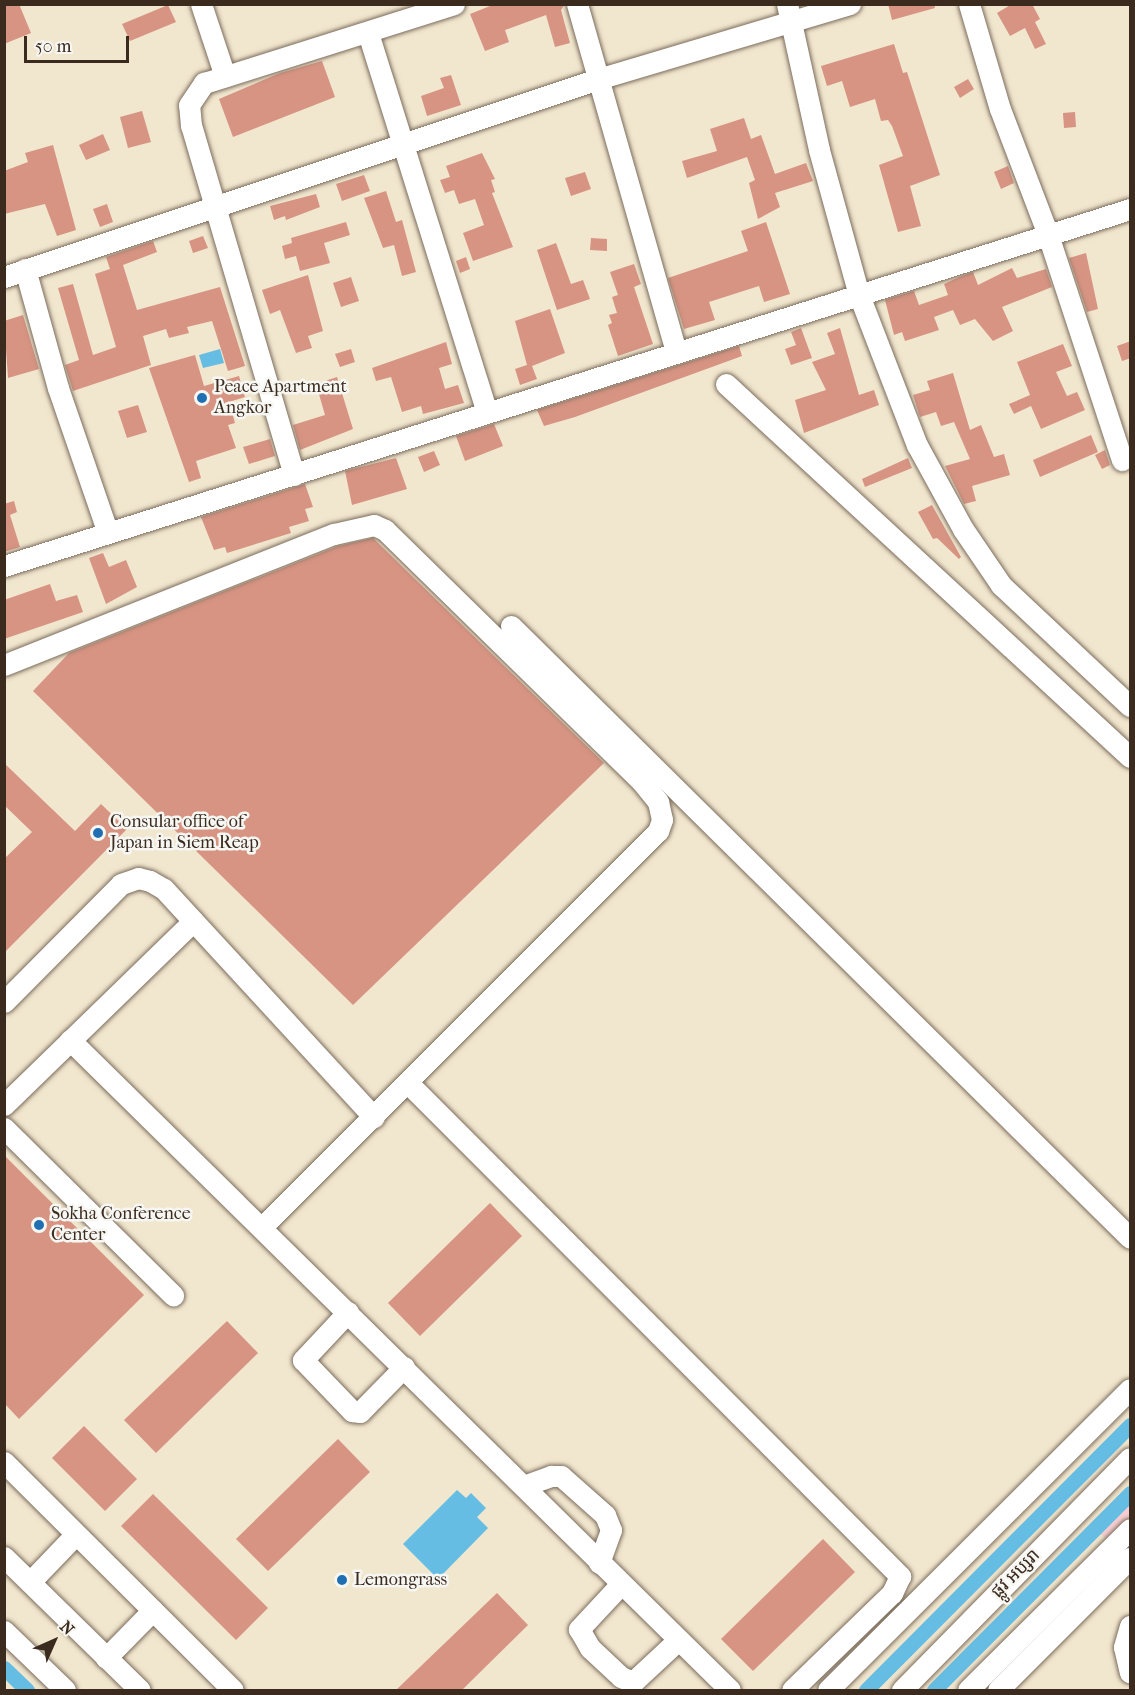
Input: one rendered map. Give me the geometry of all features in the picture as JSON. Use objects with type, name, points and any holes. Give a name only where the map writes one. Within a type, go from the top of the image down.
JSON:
[{"type":"street","points":[[201,4],[225,76]]},
{"type":"street","points":[[294,475],[216,203],[188,115],[197,91],[204,83],[454,4]]},
{"type":"street","points":[[577,4],[676,352]]},
{"type":"street","points":[[4,277],[216,203],[405,143],[790,14],[850,4]]},
{"type":"street","points":[[969,4],[1008,130],[1048,235],[1122,460]]},
{"type":"street","points":[[790,14],[819,150],[859,295],[916,445],[983,561],[1006,590],[1131,706]]},
{"type":"street","points":[[368,33],[405,143],[486,410]]},
{"type":"street","points":[[4,566],[294,475],[486,410],[1131,208]]},
{"type":"street","points":[[26,269],[58,388],[108,533]]},
{"type":"street","points":[[726,384],[1131,757]]},
{"type":"street","points":[[4,665],[334,534],[374,525],[385,530],[642,782],[662,811],[658,831],[262,1227]]},
{"type":"street","points":[[511,626],[1131,1238]]},
{"type":"street","points":[[4,1002],[121,884],[138,878],[150,881],[164,889],[374,1117]]},
{"type":"street","points":[[4,1105],[193,921]]},
{"type":"street","points":[[70,1040],[526,1485],[599,1563],[730,1690]]},
{"type":"street","points":[[408,1083],[900,1576],[892,1593],[792,1690]]},
{"type":"street","points":[[4,1128],[173,1295]]},
{"type":"street","points":[[348,1312],[303,1360],[352,1411],[360,1412],[404,1367]]},
{"type":"street","points":[[828,1690],[1131,1389]]},
{"type":"street","name":"ផ្លូវ អប្សរា","points":[[902,1690],[1131,1458]]},
{"type":"street","points":[[4,1462],[233,1690]]},
{"type":"street","points":[[526,1485],[551,1476],[561,1476],[605,1515],[611,1530],[599,1563]]},
{"type":"street","points":[[998,1690],[1123,1563],[1131,1529]]},
{"type":"street","points":[[30,1582],[76,1534]]},
{"type":"street","points":[[4,1557],[140,1690]]},
{"type":"street","points":[[968,1690],[1123,1563]]},
{"type":"street","points":[[621,1584],[579,1629],[590,1648],[621,1677],[633,1682],[678,1640]]},
{"type":"street","points":[[106,1658],[153,1610]]},
{"type":"street","points":[[1131,1626],[1124,1647],[1131,1672]]},
{"type":"street","points":[[4,1631],[65,1690]]},
{"type":"shaded area","points":[[1130,1497],[1130,1563],[1097,1530]]},
{"type":"water","points":[[220,349],[224,363],[203,368],[199,355]]},
{"type":"water","points":[[457,1490],[466,1498],[471,1493],[486,1508],[477,1517],[488,1528],[438,1579],[403,1544]]},
{"type":"building","points":[[4,4],[19,4],[31,33],[4,44]]},
{"type":"building","points":[[495,4],[565,4],[561,10],[570,43],[555,47],[546,15],[505,30],[509,42],[485,51],[470,14]]},
{"type":"building","points":[[888,4],[934,4],[935,8],[892,20]]},
{"type":"building","points":[[1012,4],[1032,4],[1040,19],[1035,22],[1046,44],[1035,49],[1025,28],[1010,36],[997,13]]},
{"type":"building","points":[[168,5],[176,22],[130,41],[122,24]]},
{"type":"building","points":[[894,44],[903,73],[907,72],[940,175],[910,186],[921,226],[898,232],[879,165],[903,156],[892,126],[888,120],[881,121],[875,99],[850,107],[842,81],[827,86],[821,66]]},
{"type":"building","points":[[322,61],[335,97],[233,137],[219,99],[280,73]]},
{"type":"building","points":[[451,75],[461,105],[427,116],[421,96],[444,88],[440,78]]},
{"type":"building","points":[[968,79],[974,89],[960,98],[954,87]]},
{"type":"building","points":[[142,111],[151,142],[128,148],[120,117]]},
{"type":"building","points":[[1075,112],[1076,127],[1064,128],[1063,113]]},
{"type":"building","points":[[744,118],[751,139],[761,135],[775,174],[806,163],[813,181],[775,193],[780,207],[758,219],[749,183],[755,180],[747,157],[687,178],[682,161],[717,151],[710,129]]},
{"type":"building","points":[[103,134],[110,150],[86,160],[79,145]]},
{"type":"building","points":[[53,145],[76,230],[57,236],[45,204],[4,214],[4,171],[28,162],[25,153]]},
{"type":"building","points":[[482,153],[495,179],[491,180],[495,192],[492,193],[513,247],[473,261],[463,233],[484,225],[475,199],[459,204],[454,190],[445,193],[440,180],[450,177],[446,166]]},
{"type":"building","points":[[1008,166],[1014,183],[1001,189],[994,172]]},
{"type":"building","points":[[585,172],[591,189],[571,196],[565,178]]},
{"type":"building","points":[[364,175],[370,191],[342,201],[336,184]]},
{"type":"building","points":[[386,191],[396,222],[402,220],[416,272],[402,276],[394,245],[383,248],[364,198]]},
{"type":"building","points":[[316,194],[320,207],[286,220],[285,216],[274,220],[270,206]]},
{"type":"building","points":[[107,204],[113,222],[100,227],[93,209]]},
{"type":"building","points":[[346,222],[350,235],[324,243],[330,263],[300,271],[296,256],[285,259],[282,246],[292,243],[291,238]]},
{"type":"building","points":[[766,222],[790,294],[764,302],[759,286],[709,302],[715,320],[684,329],[668,278],[748,251],[741,231]]},
{"type":"building","points":[[203,236],[208,248],[193,253],[189,241]]},
{"type":"building","points":[[591,238],[607,239],[607,251],[590,250]]},
{"type":"building","points":[[153,241],[157,252],[123,265],[137,310],[220,287],[245,366],[228,371],[212,321],[187,327],[189,333],[169,338],[166,329],[143,336],[151,365],[73,391],[65,365],[79,360],[58,288],[73,284],[93,355],[116,347],[95,274],[110,269],[106,257]]},
{"type":"building","points":[[556,243],[571,284],[583,280],[590,299],[557,310],[537,250]]},
{"type":"building","points":[[1086,253],[1098,309],[1087,312],[1069,258]]},
{"type":"building","points":[[466,257],[470,269],[460,273],[456,261]]},
{"type":"building","points":[[634,264],[641,284],[634,287],[653,344],[618,356],[608,325],[612,323],[609,315],[617,313],[612,297],[618,295],[610,272]]},
{"type":"building","points":[[1012,268],[1017,278],[1046,269],[1052,287],[1002,307],[1013,331],[993,341],[975,319],[960,325],[953,310],[934,317],[939,330],[905,341],[902,332],[894,335],[885,300],[914,291],[919,305],[948,295],[944,284],[959,277],[973,272],[978,285]]},
{"type":"building","points":[[308,275],[323,331],[308,336],[312,348],[296,353],[280,310],[270,314],[262,290]]},
{"type":"building","points":[[351,277],[359,301],[341,307],[333,283]]},
{"type":"building","points":[[550,309],[565,353],[532,366],[537,379],[520,385],[515,369],[527,365],[515,321]]},
{"type":"building","points":[[23,315],[39,369],[8,378],[4,321]]},
{"type":"building","points":[[801,328],[812,358],[791,365],[785,349],[796,345],[791,332]]},
{"type":"building","points":[[840,328],[859,395],[874,390],[879,405],[804,433],[795,400],[826,390],[812,362],[835,354],[827,333]]},
{"type":"building","points":[[1131,341],[1131,358],[1122,361],[1117,346]]},
{"type":"building","points":[[446,342],[452,364],[439,368],[445,389],[458,385],[464,403],[423,414],[421,406],[402,412],[391,377],[376,381],[372,368]]},
{"type":"building","points":[[1063,344],[1072,366],[1056,372],[1067,396],[1077,392],[1085,410],[1041,429],[1031,406],[1014,414],[1009,404],[1030,395],[1017,362]]},
{"type":"building","points":[[739,346],[742,356],[575,417],[544,426],[537,410]]},
{"type":"building","points":[[351,349],[355,362],[340,367],[335,354]]},
{"type":"building","points":[[195,355],[204,386],[239,376],[245,397],[229,402],[235,423],[228,425],[236,448],[196,461],[201,478],[189,482],[149,368]]},
{"type":"building","points":[[953,373],[970,430],[981,425],[994,457],[1004,454],[1010,475],[972,486],[976,501],[964,504],[945,466],[970,459],[954,422],[941,426],[936,412],[920,417],[913,395],[930,390],[927,381]]},
{"type":"building","points":[[337,377],[353,429],[300,450],[293,425],[325,415],[316,384]]},
{"type":"building","points":[[138,405],[147,432],[127,438],[118,411]]},
{"type":"building","points":[[494,424],[503,446],[465,461],[456,436]]},
{"type":"building","points":[[1091,435],[1098,452],[1040,477],[1033,460]]},
{"type":"building","points":[[270,439],[275,456],[249,464],[243,447]]},
{"type":"building","points":[[1105,450],[1110,465],[1102,469],[1095,455]]},
{"type":"building","points":[[434,451],[440,465],[424,472],[418,457]]},
{"type":"building","points":[[396,458],[407,489],[352,505],[345,471]]},
{"type":"building","points":[[908,458],[912,468],[865,487],[862,479]]},
{"type":"building","points":[[305,484],[313,507],[305,509],[309,521],[289,527],[291,533],[227,553],[225,547],[214,550],[201,517]]},
{"type":"building","points":[[14,501],[17,512],[10,515],[20,547],[4,552],[4,504]]},
{"type":"building","points":[[932,505],[961,557],[959,559],[937,538],[933,539],[918,512]]},
{"type":"building","points":[[373,538],[604,763],[353,1005],[33,691],[69,653],[338,546]]},
{"type":"building","points":[[103,553],[109,567],[126,560],[137,587],[106,604],[89,558]]},
{"type":"building","points":[[50,584],[56,601],[77,595],[83,612],[4,639],[4,600]]},
{"type":"building","points":[[4,763],[75,831],[101,804],[127,829],[4,953],[4,859],[32,832],[4,805]]},
{"type":"building","name":"Sokha Conference Center","points":[[4,1155],[144,1295],[19,1419],[4,1403]]},
{"type":"building","points":[[490,1203],[522,1236],[420,1336],[388,1303]]},
{"type":"building","points":[[227,1321],[258,1353],[156,1453],[124,1420]]},
{"type":"building","points":[[84,1426],[137,1479],[105,1511],[52,1458]]},
{"type":"building","points":[[338,1439],[370,1472],[268,1571],[236,1539]]},
{"type":"building","points":[[153,1494],[268,1608],[236,1640],[121,1526]]},
{"type":"building","points":[[823,1539],[855,1572],[753,1671],[721,1639]]},
{"type":"building","points":[[497,1593],[528,1625],[462,1690],[396,1690]]},
{"type":"waterway","points":[[866,1690],[1130,1425]]},
{"type":"waterway","points":[[934,1690],[1130,1493]]},
{"type":"waterway","points":[[4,1668],[27,1690]]},
{"type":"place","name":"Peace Apartment Angkor","points":[[202,398]]},
{"type":"place","name":"Consular office of Japan in Siem Reap","points":[[98,833]]},
{"type":"place","name":"Sokha Conference Center","points":[[39,1225]]},
{"type":"place","name":"Lemongrass","points":[[342,1580]]}]
